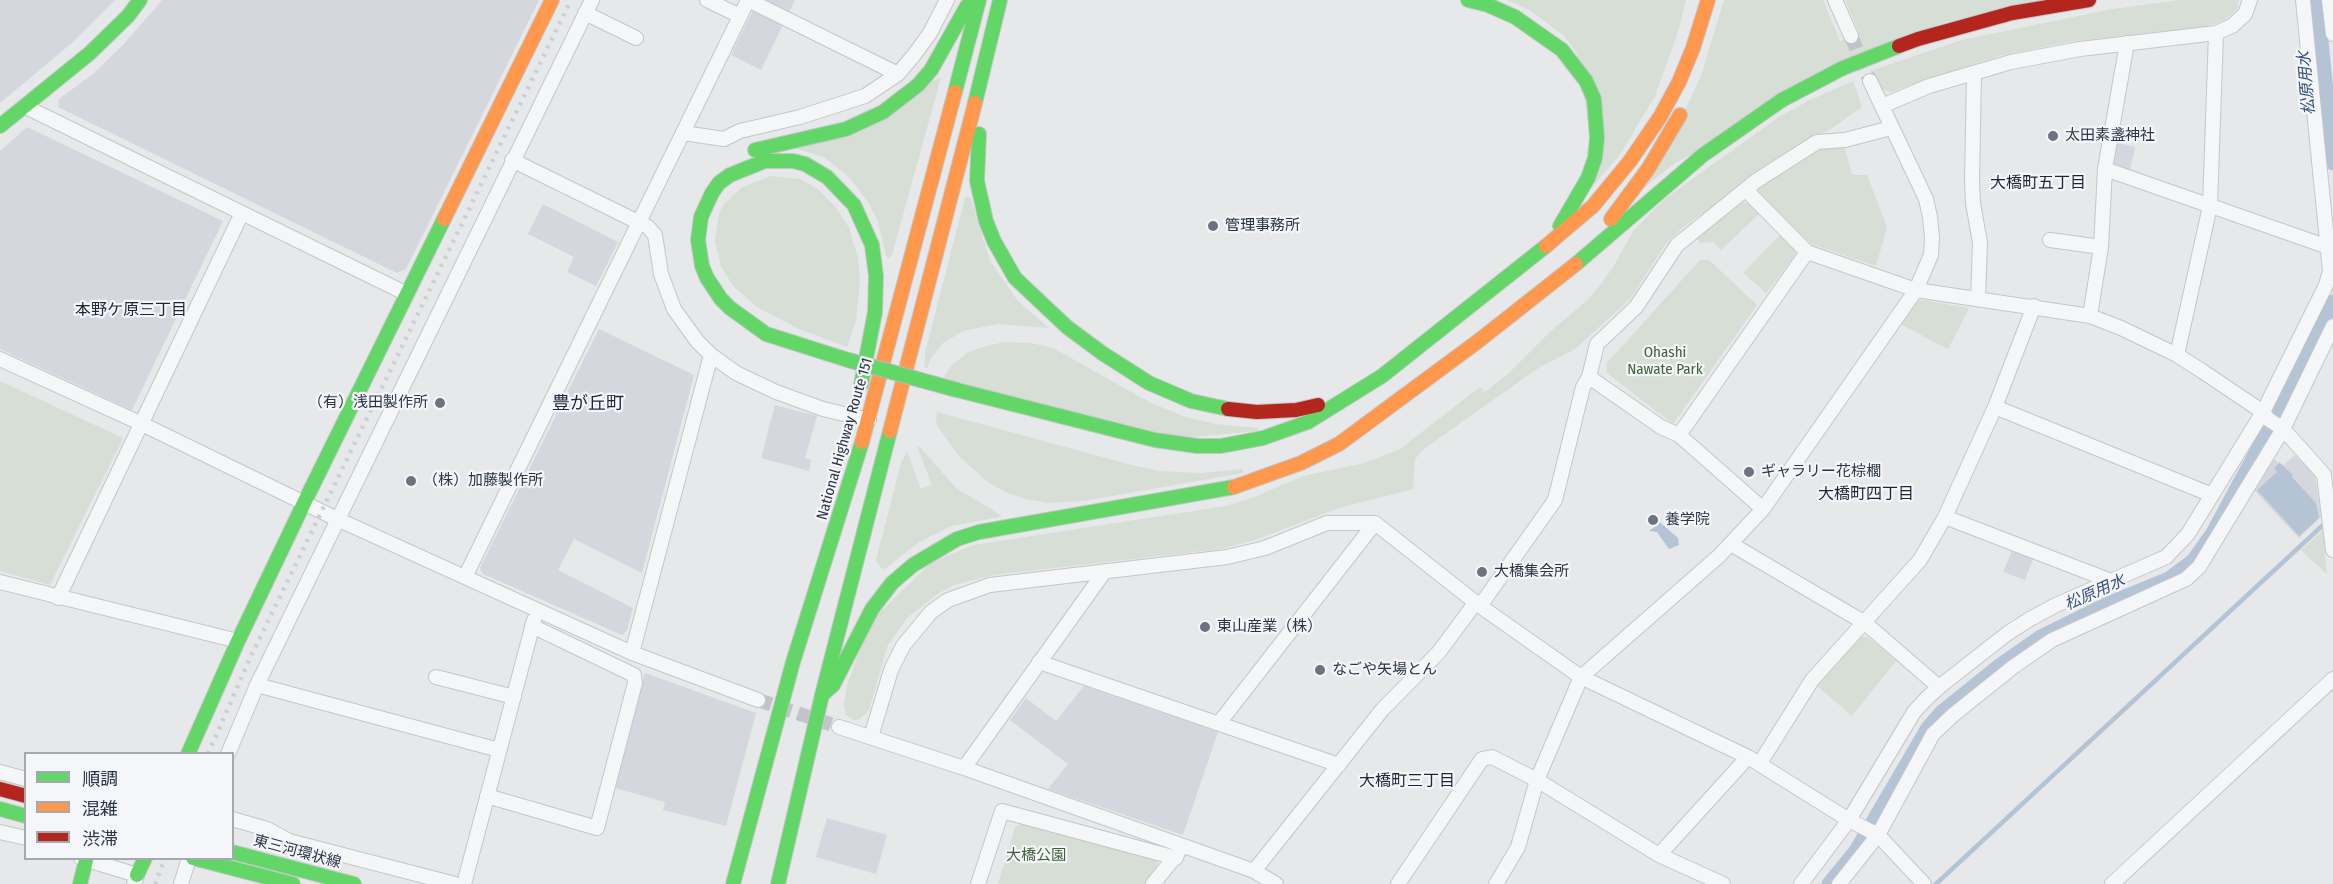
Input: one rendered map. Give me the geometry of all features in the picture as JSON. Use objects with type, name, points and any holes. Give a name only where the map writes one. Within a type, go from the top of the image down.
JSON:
[{"type":"main road","points":[[0,126],[90,53],[128,16],[140,0]]},
{"type":"main road","points":[[188,752],[304,502],[552,0]]},
{"type":"main road","points":[[686,221],[702,187],[721,166],[736,157],[766,147],[846,129],[883,112],[918,85],[931,70],[970,0]]},
{"type":"main road","name":"National Highway Route 151","points":[[733,884],[794,662],[869,420],[979,0]]},
{"type":"main road","points":[[778,884],[822,695],[1000,0]]},
{"type":"main road","points":[[1468,0],[1488,5],[1515,17],[1562,50],[1586,81],[1594,99],[1598,138],[1595,158],[1588,178],[1553,240]]},
{"type":"main road","points":[[822,695],[833,685],[872,609],[892,583],[913,565],[957,539],[979,532],[1214,492],[1245,484],[1301,463],[1339,444],[1477,342],[1586,254],[1702,155],[1782,100],[1843,69],[1918,39],[2012,14],[2089,0]]},
{"type":"main road","points":[[932,398],[956,396],[1155,440],[1197,446],[1221,446],[1263,438],[1308,422],[1382,376],[1593,206],[1630,161],[1660,117],[1679,82],[1707,4]]},
{"type":"main road","points":[[983,72],[987,87],[976,165],[980,200],[986,221],[1002,258],[1015,278],[1067,327],[1102,354],[1149,383],[1191,401],[1215,407],[1257,412],[1296,410],[1355,393]]},
{"type":"main road","points":[[1586,254],[1648,169],[1685,107]]},
{"type":"main road","points":[[807,625],[856,406],[868,352],[876,293],[875,258],[861,217],[846,194],[817,169],[805,164],[780,160],[765,161],[729,175],[719,183],[701,217],[698,240],[702,266],[707,278],[730,308],[766,334],[848,360],[956,396],[1021,421]]},
{"type":"main road","points":[[844,376],[910,392]]},
{"type":"main road","points":[[1333,430],[1386,410]]},
{"type":"main road","points":[[1139,450],[1181,458],[1245,455],[1283,446]]},
{"type":"main road","points":[[0,789],[24,795]]},
{"type":"main road","points":[[0,809],[23,815]]},
{"type":"main road","name":"東三河環状線","points":[[234,853],[354,884]]},
{"type":"main road","points":[[80,884],[84,860]]},
{"type":"main road","points":[[135,880],[144,860]]},
{"type":"main road","points":[[199,860],[293,884]]},
{"type":"street","points":[[228,752],[257,685],[337,519],[592,0]]},
{"type":"street","points":[[707,0],[740,16]]},
{"type":"street","points":[[465,577],[748,0],[898,74]]},
{"type":"street","points":[[683,133],[724,139],[740,131],[846,104],[865,96],[898,74],[930,33],[947,0]]},
{"type":"street","points":[[1835,0],[1851,36]]},
{"type":"street","points":[[1882,106],[1929,86],[2011,62],[2080,49],[2216,33],[2232,26],[2245,14],[2250,0]]},
{"type":"street","points":[[1839,884],[1914,712],[1939,687],[2008,633],[2030,619],[2055,605],[2166,557],[2188,534],[2212,495],[2273,421],[2330,270],[2303,0]]},
{"type":"street","points":[[2329,0],[2333,34]]},
{"type":"street","points":[[585,13],[636,38]]},
{"type":"street","points":[[2177,356],[2210,206],[2216,33]]},
{"type":"street","points":[[2090,316],[2102,247],[2105,169],[2127,43]]},
{"type":"street","points":[[1974,73],[1972,182],[1980,243],[1978,298]]},
{"type":"street","points":[[1496,884],[1518,847],[1537,780],[1581,677],[1731,544],[1763,509],[1916,290],[1931,255],[1932,238],[1926,199],[1870,81]]},
{"type":"street","points":[[24,106],[407,294]]},
{"type":"street","points":[[1254,871],[1382,710],[1439,652],[1478,604],[1555,500],[1583,387],[1589,377],[1597,344],[1636,307],[1677,245],[1746,190],[1817,142],[1845,140],[1891,128]]},
{"type":"street","points":[[512,160],[648,227],[656,235],[661,274],[674,309],[696,341],[711,355],[736,373],[776,392],[823,410],[856,406],[869,420]]},
{"type":"street","points":[[2105,169],[2328,247]]},
{"type":"street","points":[[1746,190],[1807,252],[1916,290],[2090,316],[2121,328],[2177,356],[2273,421],[2324,475],[2333,550]]},
{"type":"street","points":[[58,597],[242,213]]},
{"type":"street","points":[[2050,240],[2102,247]]},
{"type":"street","points":[[1679,435],[1807,252]]},
{"type":"street","points":[[1659,855],[1754,760],[1812,680],[1920,560],[1945,518],[1995,407],[2034,306]]},
{"type":"street","points":[[1801,884],[1865,828],[1934,734],[1953,715],[2013,667],[2052,640],[2186,579],[2199,567],[2273,421],[2333,326]]},
{"type":"street","points":[[632,653],[711,355]]},
{"type":"street","points":[[0,359],[140,423],[337,519],[632,653],[758,700]]},
{"type":"street","points":[[1589,377],[1661,427],[1679,435],[1763,509]]},
{"type":"street","points":[[1995,407],[2212,495]]},
{"type":"street","points":[[1945,518],[2110,581]]},
{"type":"street","points":[[871,737],[891,670],[903,646],[931,612],[948,600],[990,585],[1227,556],[1265,548],[1327,523],[1375,523],[1478,604],[1581,677],[1754,760],[1865,828],[1924,884]]},
{"type":"street","points":[[1219,723],[1375,523]]},
{"type":"street","points":[[1731,544],[1865,623],[1939,687]]},
{"type":"street","points":[[964,768],[1105,571]]},
{"type":"street","points":[[0,582],[238,641]]},
{"type":"street","points":[[464,884],[537,609]]},
{"type":"street","points":[[487,796],[597,828],[635,683],[634,675],[532,627]]},
{"type":"street","points":[[1039,662],[1339,765]]},
{"type":"street","points":[[436,677],[514,697]]},
{"type":"street","points":[[2112,884],[2333,679]]},
{"type":"street","points":[[257,685],[499,750]]},
{"type":"street","points":[[839,727],[964,768],[1179,852]]},
{"type":"street","points":[[1398,884],[1482,759],[1492,757],[1537,780],[1659,855],[1723,884]]},
{"type":"street","points":[[0,772],[24,778]]},
{"type":"street","points":[[978,884],[1002,811],[1254,871],[1276,884]]},
{"type":"street","points":[[234,820],[267,829],[289,841],[455,884]]},
{"type":"street","points":[[0,831],[24,837]]},
{"type":"street","points":[[1153,884],[1179,852]]},
{"type":"street","points":[[86,860],[135,880]]},
{"type":"street","points":[[186,883],[191,860]]},
{"type":"shaded area","points":[[0,0],[115,0],[73,42],[0,103]]},
{"type":"shaded area","points":[[162,0],[539,0],[406,269],[397,273],[58,107],[59,99],[93,74],[124,44]]},
{"type":"shaded area","points":[[758,0],[795,0],[761,70],[731,55]]},
{"type":"shaded area","points":[[27,127],[223,221],[132,410],[0,349],[0,151]]},
{"type":"shaded area","points":[[2115,142],[2135,147],[2130,170],[2114,164],[2112,160]]},
{"type":"shaded area","points":[[543,204],[618,242],[596,286],[567,272],[574,257],[528,234]]},
{"type":"shaded area","points":[[599,329],[694,375],[642,573],[574,539],[558,570],[633,608],[627,630],[622,635],[483,574],[480,568]]},
{"type":"shaded area","points":[[775,405],[817,416],[805,458],[811,460],[809,471],[761,458]]},
{"type":"shaded area","points":[[2295,455],[2315,476],[2321,517],[2299,538],[2254,490],[2271,458],[2284,465]]},
{"type":"shaded area","points":[[2012,551],[2033,559],[2025,580],[2003,572]]},
{"type":"shaded area","points":[[645,673],[756,713],[726,826],[663,810],[665,802],[615,788]]},
{"type":"shaded area","points":[[1084,686],[1218,732],[1183,835],[1048,789],[1068,764],[1010,720],[1026,698],[1056,721]]},
{"type":"shaded area","points":[[827,818],[887,835],[876,874],[816,857]]},
{"type":"green space","points":[[1507,0],[1686,0],[1678,32],[1655,96],[1619,156],[1592,187],[1595,165],[1577,53],[1563,35],[1530,10]]},
{"type":"green space","points":[[1724,0],[1823,0],[1840,41],[1859,32],[1845,0],[2050,0],[1942,23],[1675,163],[1636,194],[1687,106],[1701,76]]},
{"type":"green space","points":[[2178,0],[2239,0],[2237,9],[2225,20],[2203,27],[2075,41],[2003,55],[1892,92],[1878,89],[1870,71],[1962,40],[2107,10]]},
{"type":"green space","points":[[941,77],[892,255],[887,258],[877,219],[868,202],[850,178],[824,157],[790,147]]},
{"type":"green space","points":[[1853,81],[1862,107],[1828,131],[1803,142],[1682,228],[1665,245],[1630,299],[1575,349],[1540,367],[1425,448],[1415,459],[1413,489],[1339,508],[1255,540],[1220,549],[993,575],[954,585],[939,593],[907,618],[887,647],[869,710],[860,719],[854,720],[846,715],[844,704],[847,685],[871,621],[932,562],[974,545],[1226,506],[1252,498],[1303,476],[1365,463],[1400,449],[1480,387],[1485,392],[1509,373],[1552,330],[1589,299],[1612,269],[1634,230],[1666,198],[1779,117]]},
{"type":"green space","points":[[1844,144],[1852,175],[1867,175],[1887,227],[1876,266],[1811,244],[1758,192],[1759,186],[1820,147]]},
{"type":"green space","points":[[770,176],[800,179],[818,189],[838,210],[849,228],[858,258],[860,280],[856,320],[847,347],[797,328],[758,308],[735,288],[721,267],[715,241],[719,214],[723,205],[741,188]]},
{"type":"green space","points":[[967,197],[971,198],[990,261],[1018,301],[1049,328],[998,324],[963,331],[943,343],[931,358],[927,368],[924,367],[926,349]]},
{"type":"green space","points":[[1738,202],[1749,203],[1760,213],[1721,250],[1713,242],[1700,243],[1695,237]]},
{"type":"green space","points":[[1781,234],[1795,247],[1795,255],[1766,293],[1743,273]]},
{"type":"green space","name":"Ohashi Nawate Park","points":[[1700,260],[1709,260],[1757,305],[1673,424],[1607,373],[1606,364]]},
{"type":"green space","points":[[1923,300],[1969,308],[1948,349],[1900,324],[1915,302]]},
{"type":"green space","points":[[1004,342],[1031,343],[1053,348],[1151,403],[1186,417],[1216,424],[1257,428],[1259,431],[1181,438],[943,379],[952,365],[967,353]]},
{"type":"green space","points":[[0,381],[123,438],[50,585],[0,571]]},
{"type":"green space","points":[[937,412],[1160,471],[1200,473],[1243,469],[1243,473],[1084,501],[1049,503],[1025,499],[989,483],[958,455],[938,427]]},
{"type":"green space","points":[[917,446],[956,488],[1001,515],[951,526],[919,542],[885,569],[881,568],[876,560],[901,463],[907,451],[921,489],[932,485]]},
{"type":"green space","points":[[2323,531],[2327,574],[2301,550]]},
{"type":"green space","points":[[1861,637],[1868,637],[1896,661],[1852,716],[1816,685]]},
{"type":"green space","name":"大橋公園","points":[[1024,822],[1157,859],[1159,869],[1146,884],[998,884],[1015,827]]},
{"type":"water","points":[[2280,463],[2316,503],[2319,518],[2299,536],[2257,490],[2277,472],[2274,468]]},
{"type":"water","points":[[1655,518],[1678,538],[1679,545],[1669,549],[1657,532],[1649,531],[1656,526],[1650,521]]},
{"type":"waterway","name":"松原用水","points":[[2317,0],[2333,163]]},
{"type":"waterway","name":"松原用水","points":[[1829,884],[1856,851],[1928,728],[1942,712],[1998,667],[2041,637],[2108,604],[2169,579],[2193,561],[2213,533],[2276,416],[2333,302]]},
{"type":"waterway","points":[[1936,884],[2323,525]]},
{"type":"tunnel","points":[[1851,36],[1870,81]]},
{"type":"tunnel","points":[[758,700],[839,727]]},
{"type":"railway","points":[[209,752],[250,658],[571,0]]},
{"type":"railway","points":[[155,884],[164,860]]},
{"type":"traffic: fast","points":[[0,126],[90,53],[128,16],[140,0]]},
{"type":"traffic: fast","points":[[955,92],[979,0]]},
{"type":"traffic: fast","points":[[975,103],[1000,0]]},
{"type":"traffic: fast","points":[[1468,0],[1488,5],[1515,17],[1562,50],[1586,81],[1594,99],[1597,138],[1595,158],[1588,178],[1560,226]]},
{"type":"traffic: fast","points":[[755,150],[846,129],[883,112],[918,85],[931,70],[967,6]]},
{"type":"traffic: fast","points":[[1576,264],[1703,155],[1782,100],[1843,68],[1899,46]]},
{"type":"traffic: fast","points":[[979,134],[977,181],[986,221],[994,241],[1015,278],[1067,327],[1149,383],[1191,401],[1228,409]]},
{"type":"traffic: fast","points":[[848,360],[766,334],[730,308],[707,278],[702,266],[698,240],[701,217],[712,193],[719,183],[730,175],[765,161],[793,161],[805,164],[827,177],[854,205],[872,245],[876,276],[875,312],[861,385]]},
{"type":"traffic: fast","points":[[189,752],[238,641],[304,503],[444,219]]},
{"type":"traffic: fast","points":[[957,390],[1155,440],[1197,446],[1221,446],[1263,438],[1308,422],[1382,376],[1546,246]]},
{"type":"traffic: fast","points":[[848,360],[957,390]]},
{"type":"traffic: fast","points":[[778,884],[822,695],[890,431]]},
{"type":"traffic: fast","points":[[733,884],[793,662],[862,442]]},
{"type":"traffic: fast","points":[[822,695],[833,685],[872,609],[892,583],[913,565],[957,539],[979,532],[1234,487]]},
{"type":"traffic: fast","points":[[0,809],[24,815]]},
{"type":"traffic: fast","points":[[234,853],[354,884]]},
{"type":"traffic: fast","points":[[80,884],[86,860]]},
{"type":"traffic: fast","points":[[137,875],[144,860]]},
{"type":"traffic: fast","points":[[201,860],[293,884]]},
{"type":"traffic: slow","points":[[444,219],[552,0]]},
{"type":"traffic: slow","points":[[1546,246],[1593,206],[1630,161],[1660,117],[1679,82],[1693,48],[1708,0]]},
{"type":"traffic: slow","points":[[862,442],[955,92]]},
{"type":"traffic: slow","points":[[890,431],[975,103]]},
{"type":"traffic: slow","points":[[1611,219],[1648,169],[1680,115]]},
{"type":"traffic: slow","points":[[1234,487],[1301,463],[1339,444],[1477,342],[1576,264]]},
{"type":"traffic: jam","points":[[1899,46],[2012,13],[2089,0]]},
{"type":"traffic: jam","points":[[1228,409],[1257,412],[1296,410],[1318,405]]},
{"type":"traffic: jam","points":[[0,789],[24,795]]},
{"type":"place","name":"太田素盞神社","points":[[2053,136]]},
{"type":"place","name":"管理事務所","points":[[1213,226]]},
{"type":"place","name":"（有）浅田製作所","points":[[440,403]]},
{"type":"place","name":"ギャラリー花棕櫚","points":[[1749,472]]},
{"type":"place","name":"（株）加藤製作所","points":[[411,481]]},
{"type":"place","name":"養学院","points":[[1653,520]]},
{"type":"place","name":"大橋集会所","points":[[1482,572]]},
{"type":"place","name":"東山産業（株）","points":[[1205,627]]},
{"type":"place","name":"なごや矢場とん","points":[[1320,670]]},
{"type":"district","name":"大橋町五丁目","points":[[2038,184]]},
{"type":"district","name":"本野ケ原三丁目","points":[[131,311]]},
{"type":"district","name":"豊が丘町","points":[[588,404]]},
{"type":"district","name":"大橋町四丁目","points":[[1866,495]]},
{"type":"district","name":"大橋町三丁目","points":[[1407,782]]}]
